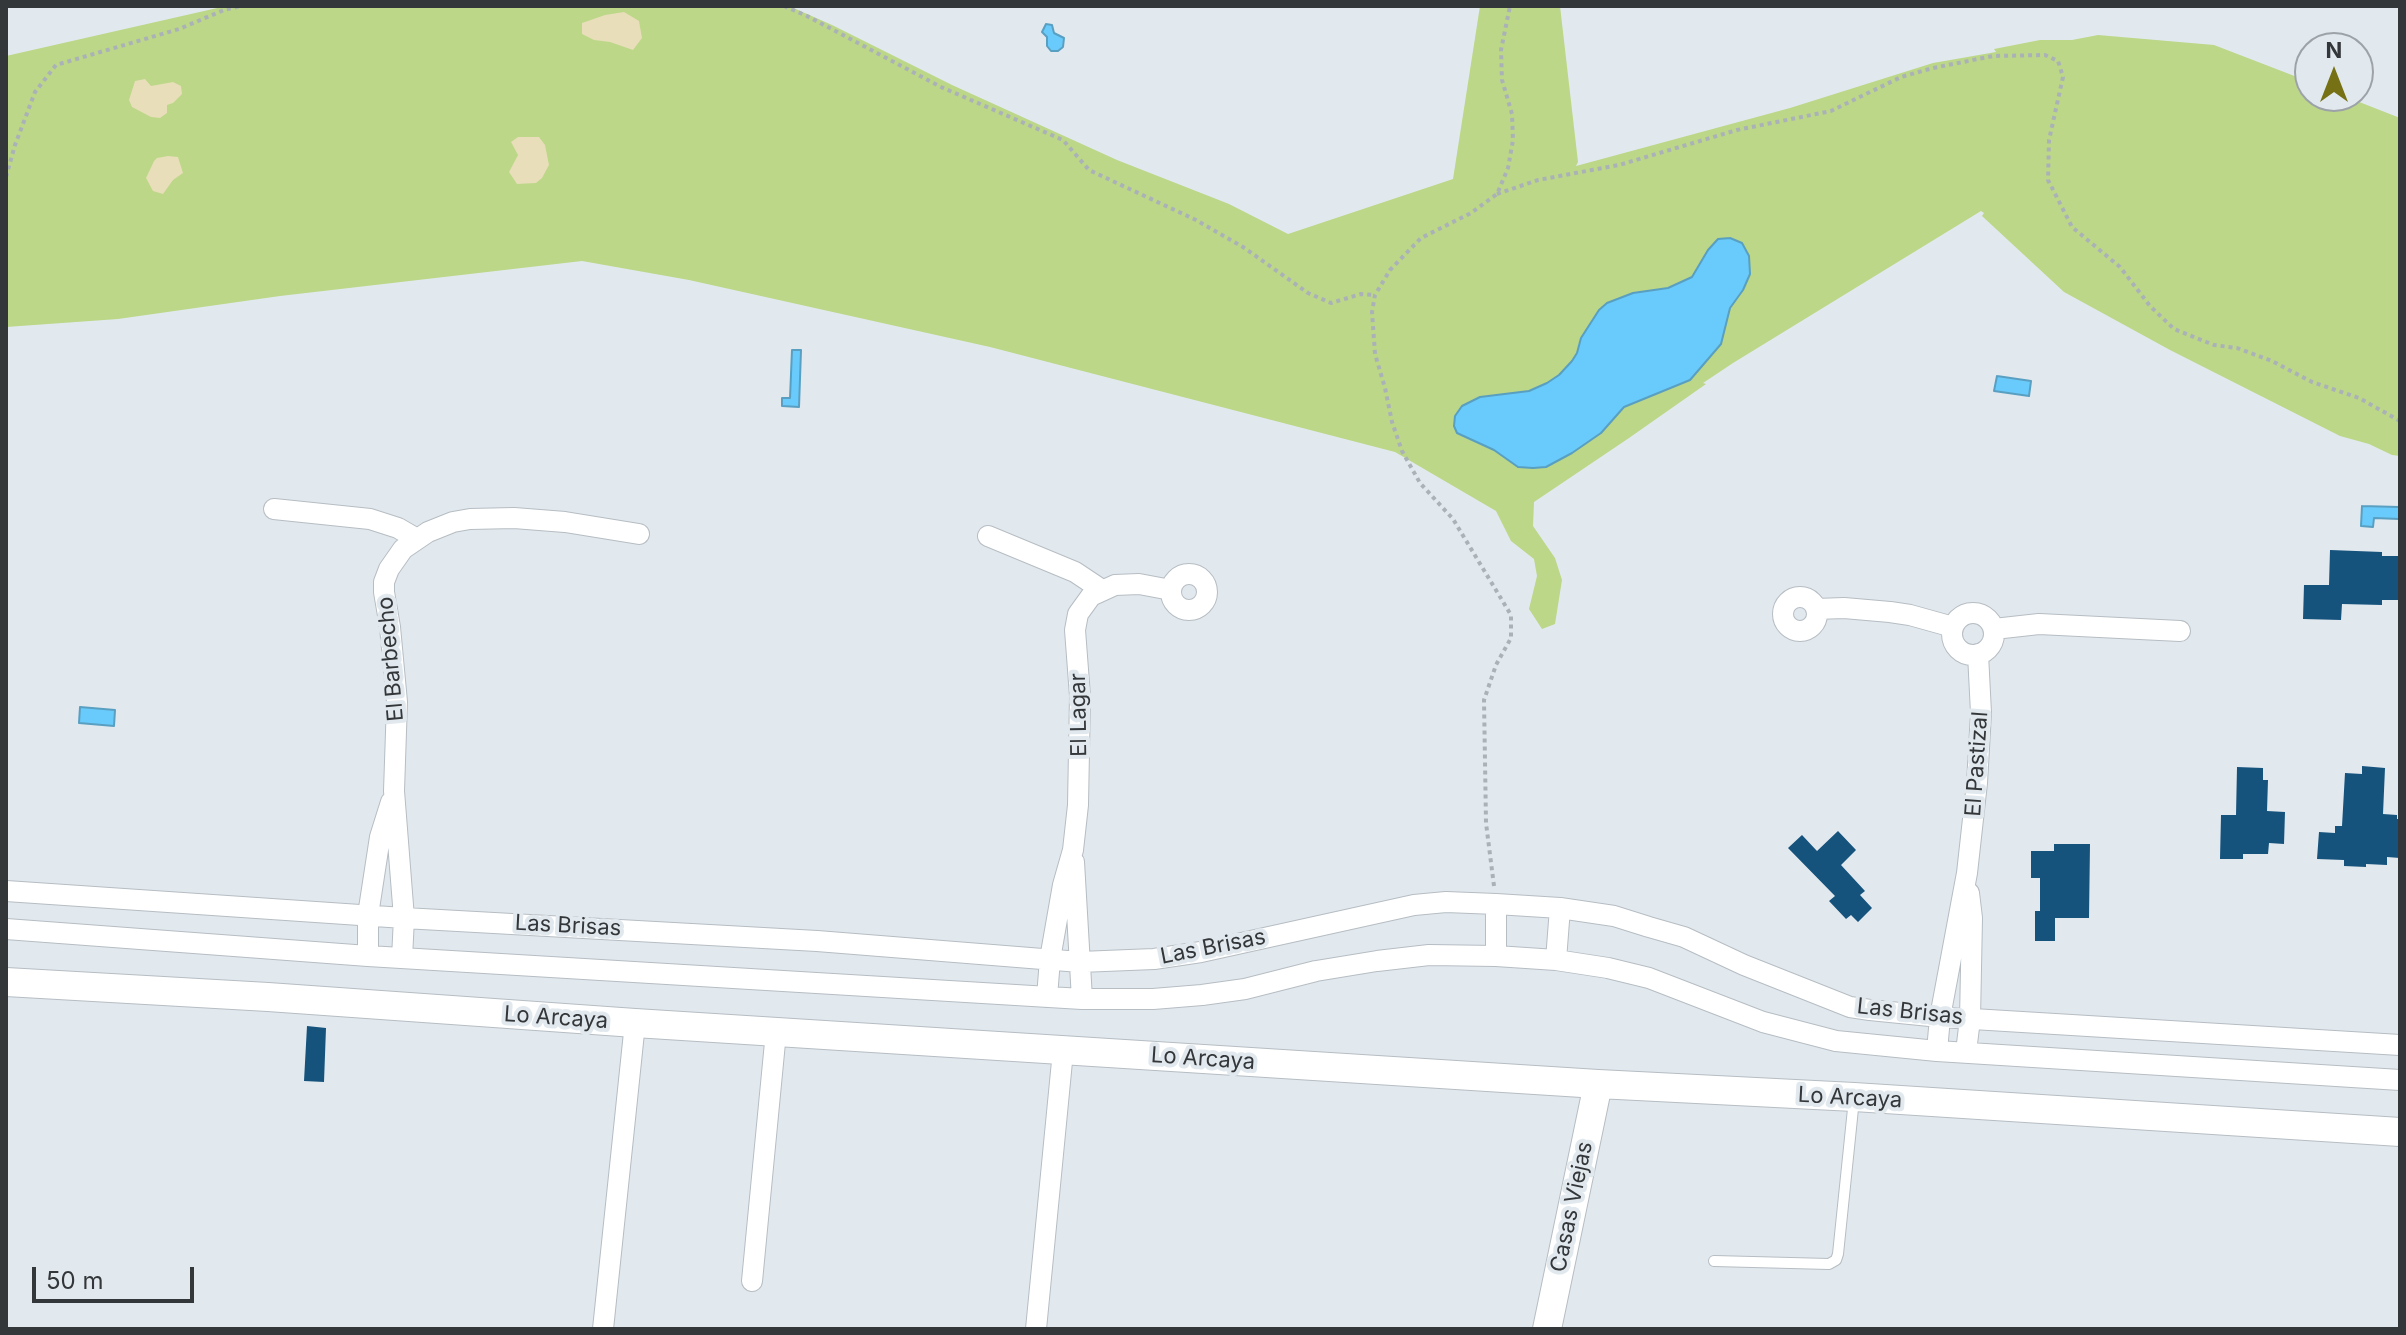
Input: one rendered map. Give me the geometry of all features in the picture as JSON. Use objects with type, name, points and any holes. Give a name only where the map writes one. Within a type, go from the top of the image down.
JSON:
[{"type":"street","points":[[274,509],[370,519],[398,528],[417,539]]},
{"type":"street","name":"El Barbecho","points":[[402,958],[404,918],[394,791],[397,702],[384,582],[395,560],[403,549],[417,539],[453,522],[514,518],[565,522],[639,534]]},
{"type":"street","points":[[988,536],[1075,572],[1102,590],[1127,583],[1171,590]]},
{"type":"street","name":"El Lagar","points":[[1073,850],[1081,744],[1076,622],[1083,604],[1102,590]]},
{"type":"street","points":[[1816,609],[1890,612],[1953,627]]},
{"type":"street","points":[[1974,612],[1987,617],[1994,629],[1990,647],[1978,654],[1966,653],[1953,640],[1953,627],[1961,616],[1974,612]]},
{"type":"street","points":[[1994,629],[2039,624],[2180,631]]},
{"type":"street","name":"El Pastizal","points":[[1967,873],[1981,713],[1978,654]]},
{"type":"street","name":"El Barbecho","points":[[368,956],[368,915],[380,837],[394,791]]},
{"type":"street","points":[[1047,997],[1050,959],[1063,885],[1073,850]]},
{"type":"street","points":[[1073,850],[1082,999]]},
{"type":"street","points":[[1937,1051],[1940,1017],[1967,873]]},
{"type":"street","points":[[1966,1052],[1970,1019],[1972,918],[1967,873]]},
{"type":"street","name":"Las Brisas","points":[[6,891],[404,918],[692,933],[1080,962],[1154,959],[1201,952],[1414,905],[1446,902],[1560,908],[1614,916],[1684,937],[1744,965],[1850,1007],[1940,1017],[2400,1045]]},
{"type":"street","points":[[1496,904],[1496,956]]},
{"type":"street","points":[[1556,960],[1560,908]]},
{"type":"street","name":"Las Brisas","points":[[6,929],[368,956],[1082,999],[1202,995],[1377,961],[1429,955],[1496,956],[1594,965],[1649,978],[1763,1022],[1836,1041],[1937,1051],[2400,1080]]},
{"type":"street","name":"Lo Arcaya","points":[[6,982],[1063,1051],[2400,1132]]},
{"type":"street","points":[[603,1329],[635,1023]]},
{"type":"street","points":[[752,1281],[776,1032]]},
{"type":"street","points":[[1036,1329],[1063,1051]]},
{"type":"street","name":"Casas Viejas","points":[[1547,1329],[1598,1084]]},
{"type":"lane","points":[[1714,1261],[1829,1264],[1836,1260],[1854,1097]]},
{"type":"path","points":[[6,177],[35,92],[56,65],[179,29],[241,6]]},
{"type":"path","points":[[784,6],[941,87],[1063,140],[1089,170],[1220,233],[1308,293],[1331,303],[1361,294],[1375,295]]},
{"type":"path","points":[[1497,194],[1508,168],[1513,140],[1512,114],[1502,80],[1501,50],[1510,6]]},
{"type":"path","points":[[1496,904],[1486,823],[1484,700],[1496,665],[1511,638],[1511,615],[1453,519],[1420,483],[1402,451],[1375,354],[1372,312],[1375,295],[1390,270],[1421,238],[1471,213],[1497,194],[1538,180],[1619,165],[1737,130],[1831,111],[1901,77],[1933,68],[1993,56],[2045,55],[2058,61],[2063,77],[2049,140],[2048,180],[2072,227],[2120,267],[2150,306],[2174,329],[2214,345],[2237,348],[2272,361],[2312,382],[2359,398],[2400,421]]},
{"type":"green space","points":[[226,6],[789,6],[952,85],[1117,160],[1229,204],[1288,234],[1453,179],[1480,6],[1560,6],[1576,166],[1790,108],[1933,63],[1996,52],[1994,49],[2040,40],[2072,40],[2098,35],[2214,45],[2294,76],[2294,112],[2374,112],[2374,108],[2400,118],[2400,456],[2340,436],[2064,292],[1982,216],[1984,213],[1981,211],[1733,363],[1534,502],[1533,526],[1555,558],[1562,580],[1555,624],[1542,629],[1529,609],[1537,576],[1534,559],[1511,541],[1496,511],[1395,452],[990,347],[689,280],[582,261],[280,296],[118,319],[6,327],[6,56]]},
{"type":"sand","points":[[624,12],[639,21],[642,38],[633,50],[582,34],[582,23]]},
{"type":"sand","points":[[145,79],[151,86],[173,82],[181,86],[182,94],[167,105],[167,113],[160,118],[132,107],[129,100],[135,81]]},
{"type":"sand","points":[[518,137],[539,137],[545,145],[549,165],[536,183],[517,184],[509,172],[518,155],[511,142]]},
{"type":"sand","points":[[178,157],[183,173],[173,180],[163,194],[153,191],[146,178],[157,158]]},
{"type":"water","points":[[1046,24],[1052,25],[1054,33],[1064,38],[1063,47],[1058,51],[1051,51],[1047,46],[1047,37],[1042,32]]},
{"type":"water","points":[[1730,238],[1742,243],[1749,256],[1750,274],[1730,308],[1721,344],[1690,380],[1624,407],[1601,433],[1546,467],[1518,467],[1494,450],[1457,433],[1455,416],[1462,406],[1480,397],[1529,391],[1547,383],[1572,361],[1581,338],[1607,303],[1633,293],[1668,288],[1692,277],[1718,239]]},
{"type":"water","points":[[792,350],[801,350],[799,407],[782,406],[782,398],[790,398]]},
{"type":"water","points":[[1997,376],[2031,381],[2029,396],[1994,391]]},
{"type":"water","points":[[2362,506],[2399,507],[2399,519],[2374,518],[2373,527],[2361,526]]},
{"type":"water","points":[[80,707],[115,710],[114,726],[79,723]]},
{"type":"building","points":[[2330,550],[2382,552],[2382,556],[2400,556],[2400,600],[2382,600],[2382,605],[2342,604],[2341,620],[2303,619],[2304,585],[2329,585]]},
{"type":"building","points":[[2362,766],[2385,768],[2383,814],[2397,815],[2400,819],[2400,858],[2387,857],[2387,865],[2366,864],[2366,867],[2344,866],[2344,860],[2317,859],[2319,832],[2335,833],[2335,826],[2342,826],[2345,773],[2362,774]]},
{"type":"building","points":[[2237,767],[2263,768],[2263,780],[2268,780],[2267,811],[2285,812],[2284,844],[2269,843],[2268,854],[2243,854],[2243,859],[2220,859],[2221,815],[2236,815]]},
{"type":"building","points":[[1838,831],[1856,850],[1841,865],[1865,891],[1860,895],[1872,908],[1858,922],[1851,915],[1846,919],[1829,901],[1835,896],[1788,848],[1802,835],[1817,851]]},
{"type":"building","points":[[2054,844],[2090,844],[2089,918],[2055,918],[2055,941],[2035,941],[2035,911],[2040,911],[2040,878],[2031,878],[2031,851],[2054,851]]},
{"type":"building","points":[[307,1026],[326,1028],[324,1082],[304,1081]]}]
